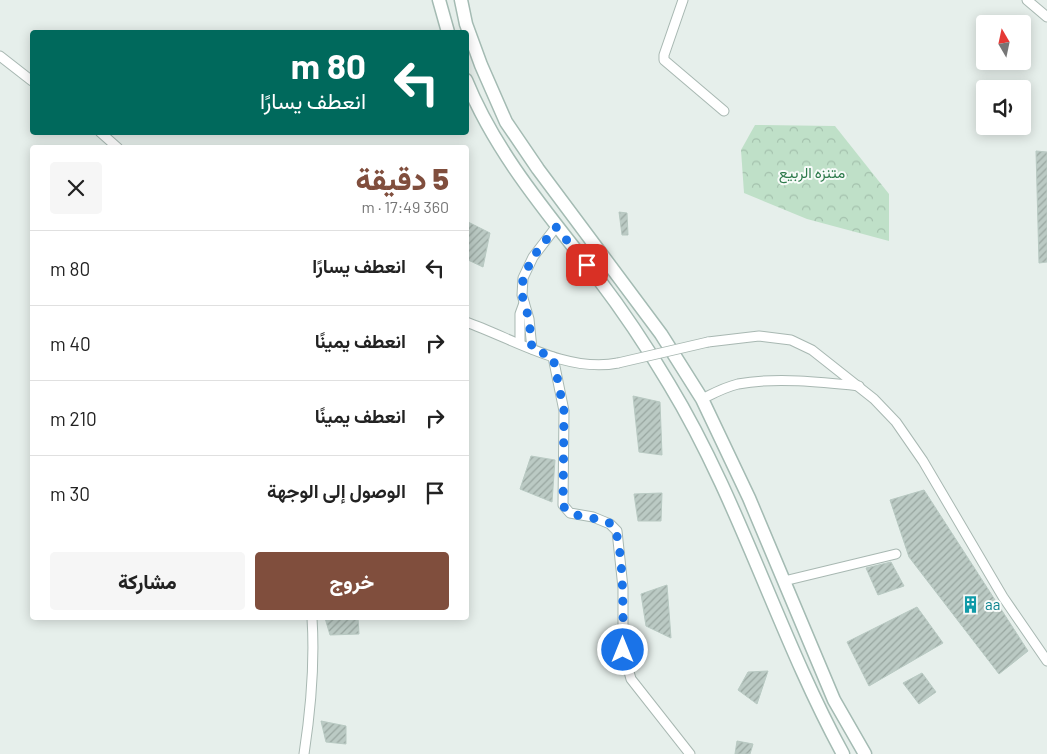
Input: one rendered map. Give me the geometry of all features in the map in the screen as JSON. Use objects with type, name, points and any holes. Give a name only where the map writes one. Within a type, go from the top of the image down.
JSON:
[{"type":"main road","points":[[439,0],[447,30]]},
{"type":"main road","points":[[461,0],[468,30]]},
{"type":"main road","points":[[469,33],[480,65],[506,122],[661,334],[702,399],[749,498],[834,700],[865,754]]},
{"type":"main road","points":[[469,87],[483,117],[556,227],[624,314],[692,424],[735,515],[809,687],[843,754]]},
{"type":"street","points":[[683,0],[664,55],[664,60],[724,111]]},
{"type":"street","points":[[1027,0],[1047,17]]},
{"type":"street","points":[[0,56],[30,78]]},
{"type":"street","points":[[103,135],[115,145]]},
{"type":"street","points":[[532,349],[529,319],[522,287],[525,270],[556,227]]},
{"type":"street","points":[[520,343],[520,314],[524,303]]},
{"type":"street","points":[[469,323],[553,357],[590,365],[618,363],[708,342],[760,336],[791,340],[812,350],[860,386],[883,408],[907,437],[1003,597],[1047,661]]},
{"type":"street","points":[[553,357],[564,411],[563,505],[570,513],[593,517],[610,524],[616,532],[623,588],[623,650],[631,679],[690,754]]},
{"type":"street","points":[[702,399],[724,388],[748,383],[813,383],[860,386]]},
{"type":"street","points":[[784,581],[896,554]]},
{"type":"street","points":[[304,754],[313,694],[312,620]]},
{"type":"green space","name":"متنزه الربيع","points":[[755,125],[835,126],[889,194],[889,241],[807,219],[744,193],[741,150]]},
{"type":"building","points":[[1036,151],[1047,152],[1047,262],[1039,263]]},
{"type":"building","points":[[619,212],[627,213],[628,235],[622,235]]},
{"type":"building","points":[[469,222],[490,233],[483,267],[469,260]]},
{"type":"building","points":[[633,396],[660,402],[662,455],[639,452]]},
{"type":"building","points":[[531,456],[555,460],[552,502],[520,489]]},
{"type":"building","name":"aa","points":[[924,490],[1028,651],[999,674],[909,557],[890,500]]},
{"type":"building","points":[[662,493],[661,521],[638,521],[634,494]]},
{"type":"building","points":[[891,562],[904,586],[878,595],[866,568]]},
{"type":"building","points":[[667,585],[671,638],[646,626],[641,594]]},
{"type":"building","points":[[917,607],[943,643],[869,686],[847,642]]},
{"type":"building","points":[[326,620],[358,620],[359,634],[330,635]]},
{"type":"building","points":[[768,671],[757,704],[738,690],[748,672]]},
{"type":"building","points":[[922,673],[936,692],[919,704],[903,683]]},
{"type":"building","points":[[321,721],[346,726],[346,744],[326,742]]},
{"type":"building","points":[[737,741],[753,744],[750,754],[735,754]]},
{"type":"place","name":"aa","points":[[971,604]]},
{"type":"route","points":[[587,265],[556,227],[525,270],[522,295],[529,319],[532,349],[553,357],[558,374],[564,411],[561,500],[565,510],[570,513],[593,517],[610,524],[614,526],[616,532],[623,588],[623,650]]}]
